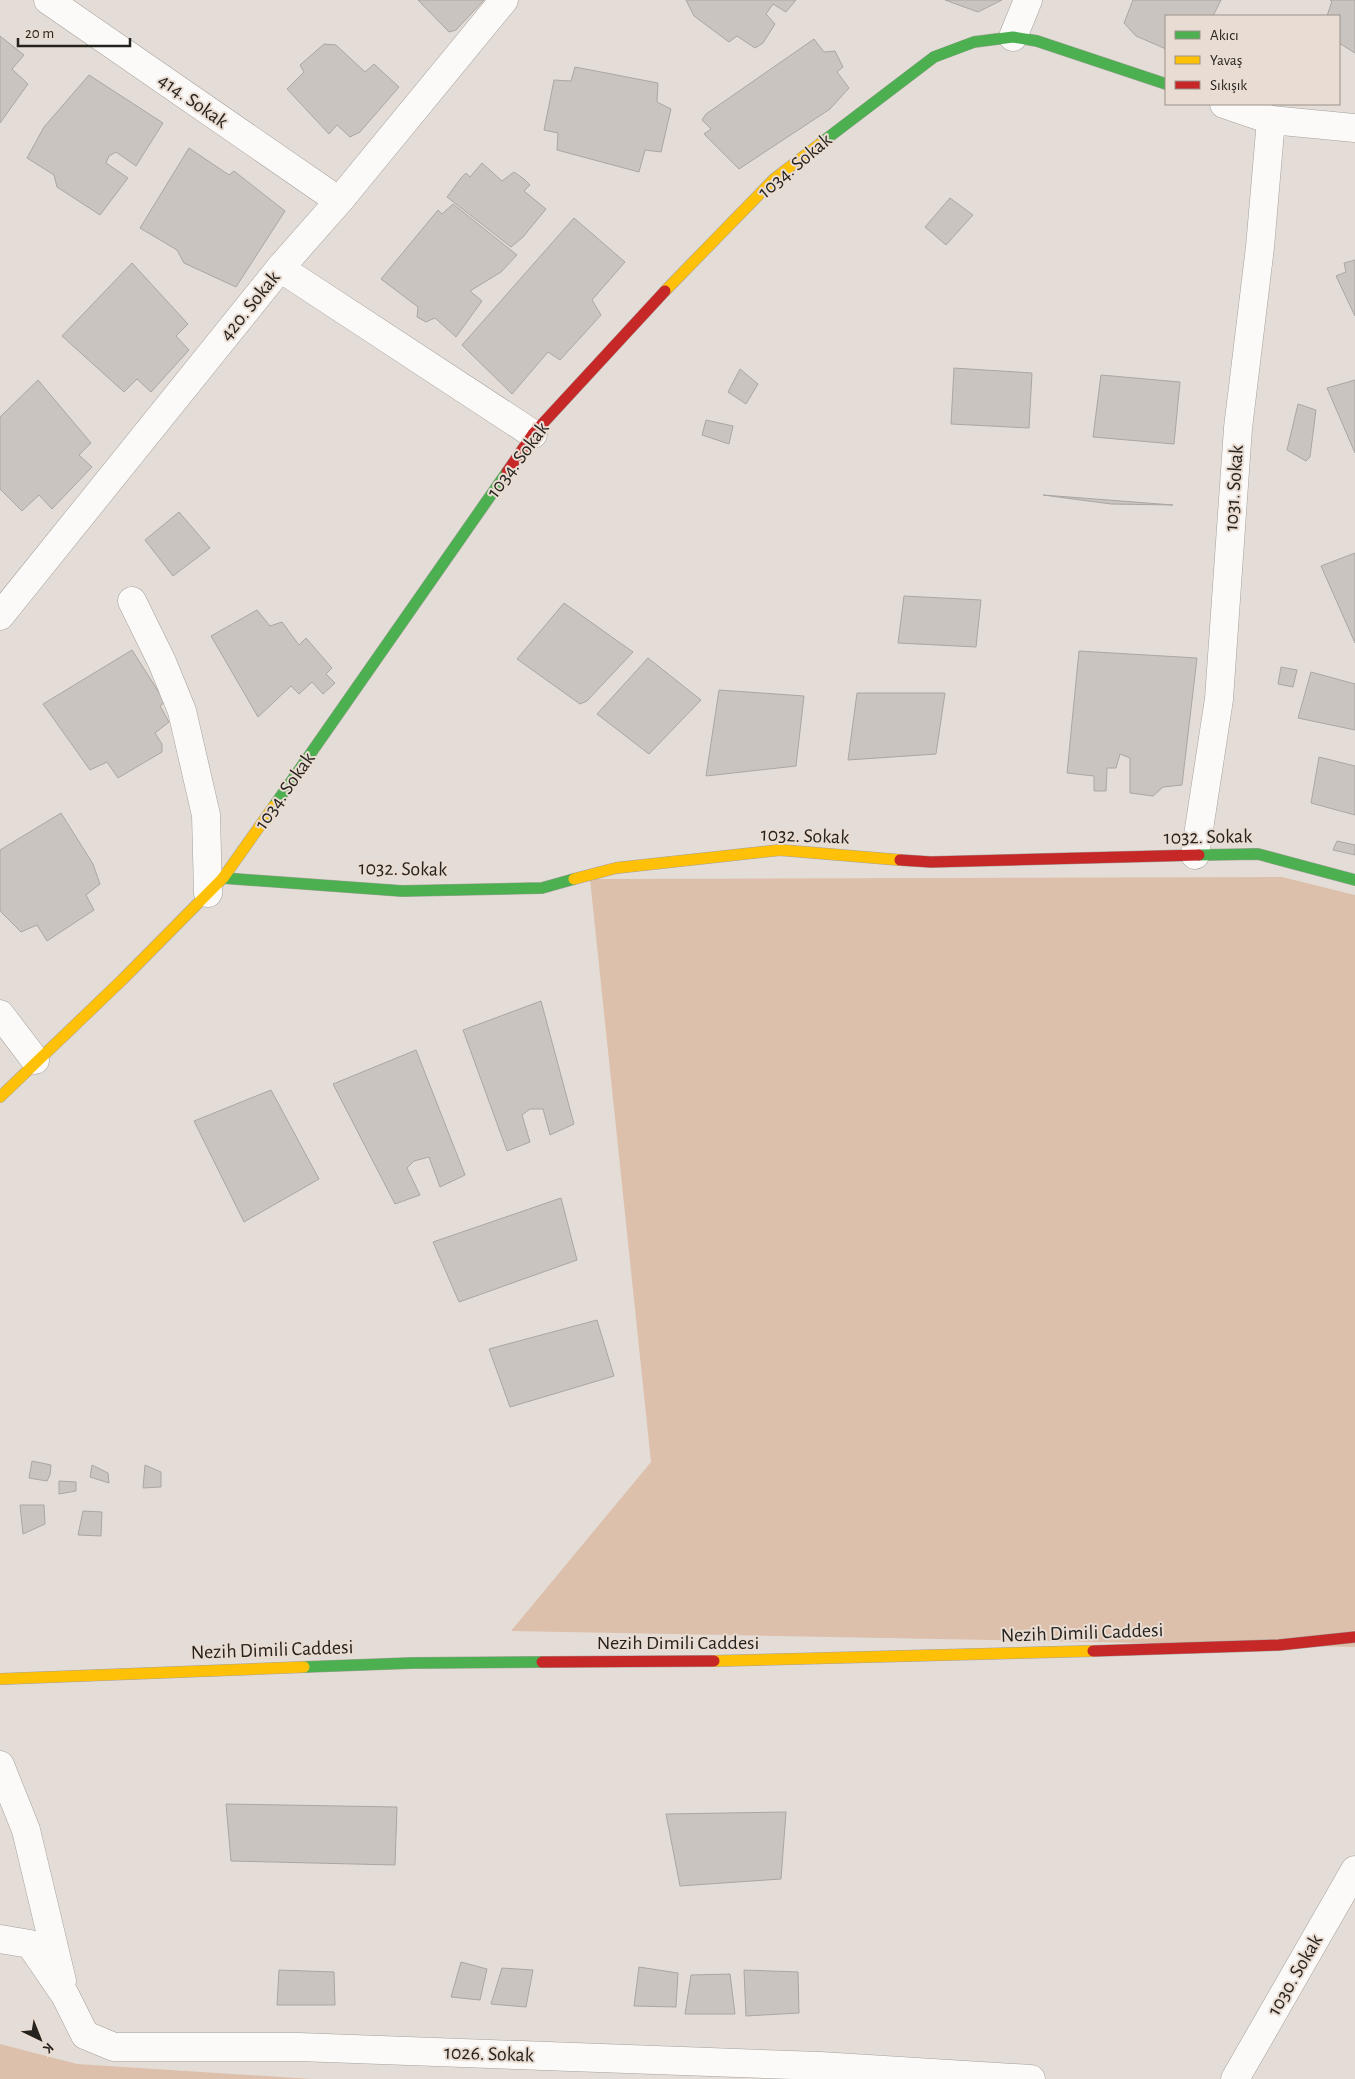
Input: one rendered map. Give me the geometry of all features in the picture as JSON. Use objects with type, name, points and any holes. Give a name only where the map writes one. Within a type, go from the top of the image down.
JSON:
[{"type":"street","name":"414. Sokak","points":[[48,0],[339,201]]},
{"type":"street","name":"420. Sokak","points":[[0,616],[280,268],[339,201],[504,0]]},
{"type":"street","points":[[1013,38],[1028,0]]},
{"type":"street","name":"1034. Sokak","points":[[0,1096],[35,1060],[108,993],[215,886],[533,434],[648,308],[774,179],[934,57],[974,42],[1013,38],[1036,41],[1165,84]]},
{"type":"street","points":[[1227,105],[1271,120],[1355,128]]},
{"type":"street","name":"1031. Sokak","points":[[1195,855],[1219,699],[1238,428],[1260,247],[1271,120]]},
{"type":"street","points":[[280,268],[533,434]]},
{"type":"street","points":[[132,601],[162,662],[182,711],[206,815],[215,886]]},
{"type":"street","name":"1032. Sokak","points":[[215,886],[402,891],[542,888],[616,868],[780,850],[931,862],[1258,854],[1355,880]]},
{"type":"street","points":[[0,1014],[35,1060]]},
{"type":"street","name":"Nezih Dimili Caddesi","points":[[0,1679],[412,1663],[751,1661],[1259,1646],[1355,1637]]},
{"type":"street","points":[[0,1765],[26,1830],[65,1995]]},
{"type":"street","name":"1030. Sokak","points":[[1235,2079],[1355,1870]]},
{"type":"street","name":"1026. Sokak","points":[[0,1939],[30,1944],[65,1995],[85,2035],[114,2047],[309,2047],[820,2066],[1031,2079]]},
{"type":"shaded area","points":[[1282,877],[1355,895],[1355,1647],[511,1631],[651,1462],[590,879]]},
{"type":"shaded area","points":[[0,2044],[77,2064],[313,2079],[0,2079]]},
{"type":"building","points":[[418,0],[484,0],[456,30],[449,32]]},
{"type":"building","points":[[686,0],[796,0],[786,12],[773,4],[766,14],[775,24],[763,43],[755,48],[737,36],[729,42],[694,16]]},
{"type":"building","points":[[945,0],[1002,0],[978,12]]},
{"type":"building","points":[[1133,0],[1221,0],[1214,15],[1165,15],[1165,49],[1136,36],[1124,23]]},
{"type":"building","points":[[1330,0],[1355,0],[1355,53],[1340,44],[1340,15],[1327,15],[1332,1]]},
{"type":"building","points":[[0,36],[24,55],[12,69],[28,84],[0,123]]},
{"type":"building","points":[[814,39],[824,52],[835,51],[843,67],[837,72],[849,88],[830,109],[739,169],[704,134],[711,129],[702,120],[706,114]]},
{"type":"building","points":[[324,44],[336,45],[365,72],[374,64],[399,87],[360,132],[350,137],[337,125],[329,134],[287,89],[304,72],[300,65]]},
{"type":"building","points":[[575,67],[658,83],[657,102],[671,109],[661,152],[645,150],[639,172],[557,150],[558,133],[544,130],[554,80],[571,81]]},
{"type":"building","points":[[89,75],[163,123],[136,166],[116,152],[109,156],[106,163],[128,178],[100,215],[57,187],[54,175],[27,158],[44,127]]},
{"type":"building","points":[[189,148],[229,175],[234,171],[285,211],[236,287],[184,263],[177,250],[140,228]]},
{"type":"building","points":[[482,163],[502,181],[514,172],[524,179],[530,185],[524,191],[546,209],[523,237],[511,247],[447,197],[466,173],[470,177]]},
{"type":"building","points":[[950,198],[973,215],[946,245],[925,227]]},
{"type":"building","points":[[453,204],[517,255],[501,272],[470,291],[482,301],[456,337],[435,318],[426,322],[417,317],[418,307],[381,279],[438,210],[442,214]]},
{"type":"building","points":[[574,218],[625,262],[592,300],[601,315],[560,360],[548,352],[512,394],[462,345]]},
{"type":"building","points":[[1355,260],[1355,316],[1336,276],[1346,272],[1344,263]]},
{"type":"building","points":[[132,263],[188,324],[176,336],[189,350],[151,392],[137,379],[124,392],[62,336]]},
{"type":"building","points":[[954,368],[1032,373],[1029,428],[951,424]]},
{"type":"building","points":[[740,369],[758,384],[746,404],[728,392]]},
{"type":"building","points":[[1101,375],[1180,382],[1174,444],[1093,437]]},
{"type":"building","points":[[38,380],[91,443],[79,455],[92,467],[52,509],[39,495],[22,511],[0,489],[0,417]]},
{"type":"building","points":[[1355,380],[1355,453],[1327,388]]},
{"type":"building","points":[[1298,404],[1316,410],[1310,457],[1306,461],[1287,450]]},
{"type":"building","points":[[706,420],[733,426],[729,444],[702,435]]},
{"type":"building","points":[[1043,495],[1173,505],[1111,504]]},
{"type":"building","points":[[179,512],[210,548],[173,576],[145,540]]},
{"type":"building","points":[[1355,553],[1355,643],[1321,566]]},
{"type":"building","points":[[904,596],[981,600],[976,647],[898,643]]},
{"type":"building","points":[[564,603],[633,652],[587,701],[580,704],[517,659]]},
{"type":"building","points":[[257,610],[270,626],[282,622],[299,645],[306,638],[332,668],[326,674],[335,683],[323,694],[312,682],[299,694],[291,686],[258,717],[211,636]]},
{"type":"building","points":[[132,650],[165,702],[160,706],[169,722],[155,733],[162,744],[162,752],[118,778],[107,762],[90,770],[43,704]]},
{"type":"building","points":[[1079,651],[1197,658],[1182,785],[1163,787],[1153,796],[1130,793],[1130,758],[1120,754],[1116,768],[1107,768],[1106,791],[1094,791],[1094,776],[1067,773]]},
{"type":"building","points":[[648,658],[701,700],[649,754],[597,714]]},
{"type":"building","points":[[1281,667],[1297,670],[1293,687],[1278,684]]},
{"type":"building","points":[[1311,672],[1355,684],[1355,730],[1298,718]]},
{"type":"building","points":[[719,690],[804,696],[796,766],[706,776]]},
{"type":"building","points":[[857,693],[945,693],[936,754],[848,760]]},
{"type":"building","points":[[1319,757],[1355,766],[1355,815],[1311,803]]},
{"type":"building","points":[[61,813],[93,864],[100,884],[86,895],[94,910],[47,941],[37,925],[21,932],[0,911],[0,850]]},
{"type":"building","points":[[1337,841],[1355,845],[1355,855],[1333,850]]},
{"type":"building","points":[[541,1001],[574,1124],[550,1135],[543,1109],[530,1109],[522,1115],[530,1142],[507,1151],[463,1030]]},
{"type":"building","points":[[416,1050],[465,1175],[440,1187],[429,1157],[414,1161],[407,1168],[420,1195],[395,1204],[333,1084]]},
{"type":"building","points":[[271,1090],[319,1179],[244,1222],[194,1121]]},
{"type":"building","points":[[561,1198],[577,1260],[459,1302],[433,1242]]},
{"type":"building","points":[[597,1320],[614,1376],[510,1407],[489,1349]]},
{"type":"building","points":[[32,1461],[51,1465],[47,1481],[29,1478]]},
{"type":"building","points":[[92,1465],[108,1473],[109,1483],[90,1477]]},
{"type":"building","points":[[145,1465],[161,1472],[161,1487],[143,1488]]},
{"type":"building","points":[[59,1481],[76,1482],[76,1491],[59,1494]]},
{"type":"building","points":[[20,1505],[44,1505],[45,1524],[23,1534]]},
{"type":"building","points":[[83,1511],[102,1512],[101,1536],[78,1535]]},
{"type":"building","points":[[226,1804],[397,1807],[395,1865],[231,1861]]},
{"type":"building","points":[[786,1812],[781,1879],[680,1886],[666,1814]]},
{"type":"building","points":[[461,1962],[487,1969],[480,2000],[451,1997]]},
{"type":"building","points":[[639,1967],[678,1973],[676,2007],[634,2006]]},
{"type":"building","points":[[502,1968],[533,1970],[526,2007],[491,2004]]},
{"type":"building","points":[[279,1970],[334,1972],[335,2005],[277,2005]]},
{"type":"building","points":[[744,1970],[798,1972],[799,2013],[746,2016]]},
{"type":"building","points":[[730,1974],[735,2014],[685,2014],[691,1975]]},
{"type":"traffic: fast","points":[[821,143],[934,57],[974,42],[1013,37],[1037,41],[1165,84]]},
{"type":"traffic: fast","points":[[274,806],[507,472]]},
{"type":"traffic: fast","points":[[1199,855],[1258,854],[1355,880]]},
{"type":"traffic: fast","points":[[223,878],[402,891],[542,888],[574,879]]},
{"type":"traffic: fast","points":[[304,1667],[412,1663],[542,1662]]},
{"type":"traffic: slow","points":[[665,291],[774,179],[821,143]]},
{"type":"traffic: slow","points":[[0,1097],[122,980],[223,878],[274,806]]},
{"type":"traffic: slow","points":[[574,879],[616,868],[780,850],[900,860]]},
{"type":"traffic: slow","points":[[714,1661],[1093,1651]]},
{"type":"traffic: slow","points":[[0,1679],[304,1667]]},
{"type":"traffic: jam","points":[[507,472],[533,434],[665,291]]},
{"type":"traffic: jam","points":[[900,860],[931,862],[1199,855]]},
{"type":"traffic: jam","points":[[1093,1651],[1279,1645],[1355,1637]]},
{"type":"traffic: jam","points":[[542,1662],[714,1661]]}]
